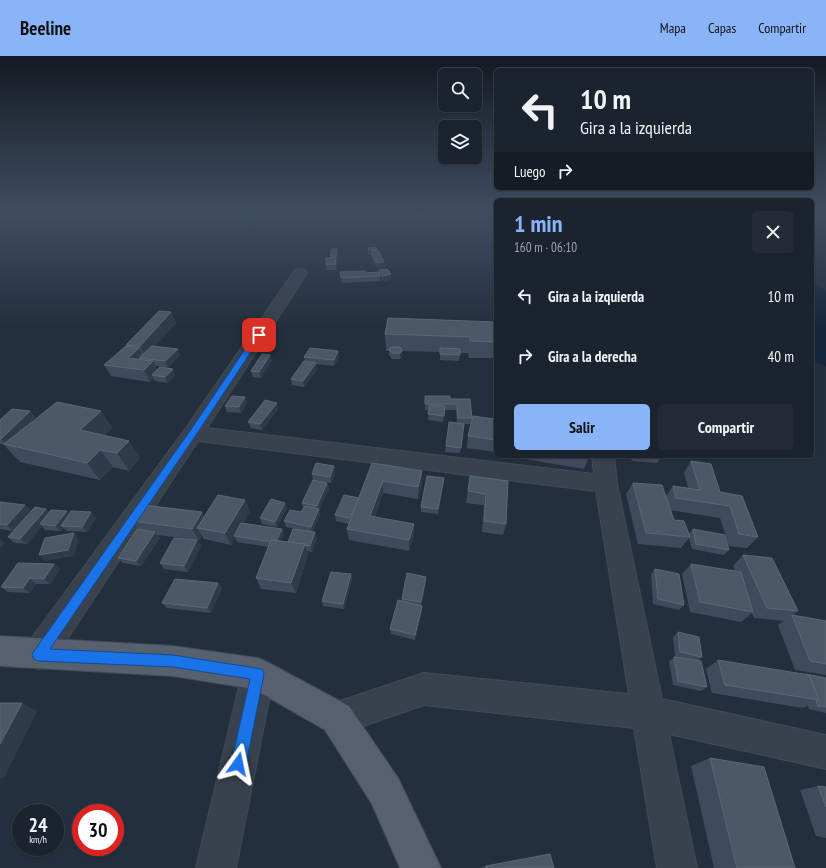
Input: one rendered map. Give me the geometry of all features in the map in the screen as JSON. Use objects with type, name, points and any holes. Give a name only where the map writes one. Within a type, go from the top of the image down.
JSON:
[{"type":"main road","points":[[0,651],[173,661],[258,674],[337,718],[385,791],[421,868]]},
{"type":"street","points":[[38,654],[193,433],[300,273]]},
{"type":"street","points":[[193,433],[604,470],[677,868]]},
{"type":"street","points":[[216,868],[258,674]]},
{"type":"street","points":[[337,718],[424,689],[648,713],[826,752]]},
{"type":"building","points":[[332,249],[337,249],[336,256],[330,256]]},
{"type":"building","points":[[378,250],[384,262],[377,263],[371,251]]},
{"type":"building","points":[[335,257],[336,264],[326,265],[326,258]]},
{"type":"building","points":[[387,269],[391,274],[383,276],[379,270]]},
{"type":"building","points":[[365,271],[366,273],[379,272],[380,276],[341,278],[340,272]]},
{"type":"building","points":[[159,311],[171,312],[140,346],[126,345]]},
{"type":"building","points":[[388,318],[494,322],[494,342],[470,341],[470,337],[385,334]]},
{"type":"building","points":[[126,346],[139,348],[128,358],[153,361],[144,370],[104,365]]},
{"type":"building","points":[[152,346],[178,349],[165,361],[139,358]]},
{"type":"building","points":[[391,347],[399,347],[402,351],[400,353],[392,353],[389,349]]},
{"type":"building","points":[[310,348],[338,351],[334,360],[304,357]]},
{"type":"building","points":[[440,348],[460,349],[460,355],[440,354]]},
{"type":"building","points":[[262,354],[270,355],[259,372],[251,371]]},
{"type":"building","points":[[304,361],[316,363],[303,381],[291,379]]},
{"type":"building","points":[[160,367],[173,369],[165,377],[152,375]]},
{"type":"building","points":[[232,396],[245,397],[239,407],[225,406]]},
{"type":"building","points":[[425,396],[450,396],[450,399],[470,399],[472,418],[458,418],[457,404],[425,404]]},
{"type":"building","points":[[265,400],[277,403],[260,424],[248,422]]},
{"type":"building","points":[[57,402],[101,411],[80,430],[129,441],[117,453],[100,450],[87,463],[4,444]]},
{"type":"building","points":[[430,405],[445,406],[444,416],[428,414]]},
{"type":"building","points":[[12,409],[30,411],[0,439],[0,420]]},
{"type":"building","points":[[473,416],[494,419],[494,440],[468,436]]},
{"type":"building","points":[[449,422],[464,424],[461,448],[446,446]]},
{"type":"building","points":[[691,461],[711,464],[720,492],[742,496],[758,537],[739,534],[730,506],[676,498],[673,486],[700,490]]},
{"type":"building","points":[[316,463],[334,466],[330,477],[312,474]]},
{"type":"building","points":[[372,463],[422,471],[418,487],[383,481],[370,516],[414,524],[409,540],[347,529]]},
{"type":"building","points":[[427,476],[444,478],[438,509],[421,507]]},
{"type":"building","points":[[470,476],[508,481],[506,524],[484,521],[486,494],[468,491]]},
{"type":"building","points":[[313,480],[327,483],[317,506],[302,503]]},
{"type":"building","points":[[633,483],[662,485],[674,520],[684,521],[690,537],[646,533]]},
{"type":"building","points":[[218,495],[245,500],[225,533],[197,528]]},
{"type":"building","points":[[344,495],[359,498],[350,518],[335,515]]},
{"type":"building","points":[[271,499],[285,503],[275,522],[260,518]]},
{"type":"building","points":[[0,502],[25,505],[7,525],[0,524]]},
{"type":"building","points":[[143,505],[202,512],[192,529],[132,521]]},
{"type":"building","points":[[305,506],[319,509],[311,527],[284,521],[290,510],[301,512]]},
{"type":"building","points":[[35,507],[46,509],[20,539],[8,537]]},
{"type":"building","points":[[51,510],[67,511],[55,526],[40,524]]},
{"type":"building","points":[[71,511],[91,512],[82,527],[61,526]]},
{"type":"building","points":[[241,523],[282,529],[276,541],[271,540],[271,542],[234,536]]},
{"type":"building","points":[[137,529],[155,532],[136,561],[118,558]]},
{"type":"building","points":[[293,529],[315,532],[310,546],[288,542]]},
{"type":"building","points":[[693,529],[725,535],[729,550],[696,544]]},
{"type":"building","points":[[74,533],[68,550],[39,555],[45,538]]},
{"type":"building","points":[[174,538],[197,540],[184,566],[160,563]]},
{"type":"building","points":[[271,540],[305,544],[291,583],[256,578]]},
{"type":"building","points":[[743,555],[772,558],[798,611],[767,608]]},
{"type":"building","points":[[18,563],[54,564],[44,579],[30,578],[23,588],[1,587]]},
{"type":"building","points":[[691,564],[741,572],[753,612],[700,602]]},
{"type":"building","points":[[655,569],[679,574],[684,605],[658,599]]},
{"type":"building","points":[[331,572],[351,574],[343,604],[322,601]]},
{"type":"building","points":[[407,573],[426,577],[421,602],[402,599]]},
{"type":"building","points":[[175,579],[218,583],[207,608],[162,603]]},
{"type":"building","points":[[398,600],[422,606],[415,635],[390,629]]},
{"type":"building","points":[[792,615],[826,621],[826,664],[810,661]]},
{"type":"building","points":[[678,632],[699,637],[702,657],[680,652]]},
{"type":"building","points":[[674,657],[701,661],[707,687],[678,681]]},
{"type":"building","points":[[718,660],[809,675],[819,700],[725,685]]},
{"type":"building","points":[[806,674],[826,678],[826,707],[818,706],[816,701],[819,700],[809,675]]},
{"type":"building","points":[[0,703],[22,703],[0,744]]},
{"type":"building","points":[[710,758],[764,767],[795,868],[737,868]]},
{"type":"building","points":[[818,786],[826,787],[826,807]]},
{"type":"building","points":[[550,854],[554,868],[486,868],[486,866]]},
{"type":"waterway","points":[[814,299],[822,350],[826,355]]},
{"type":"route","points":[[238,764],[258,674],[173,661],[38,654],[193,433],[259,335]]}]
